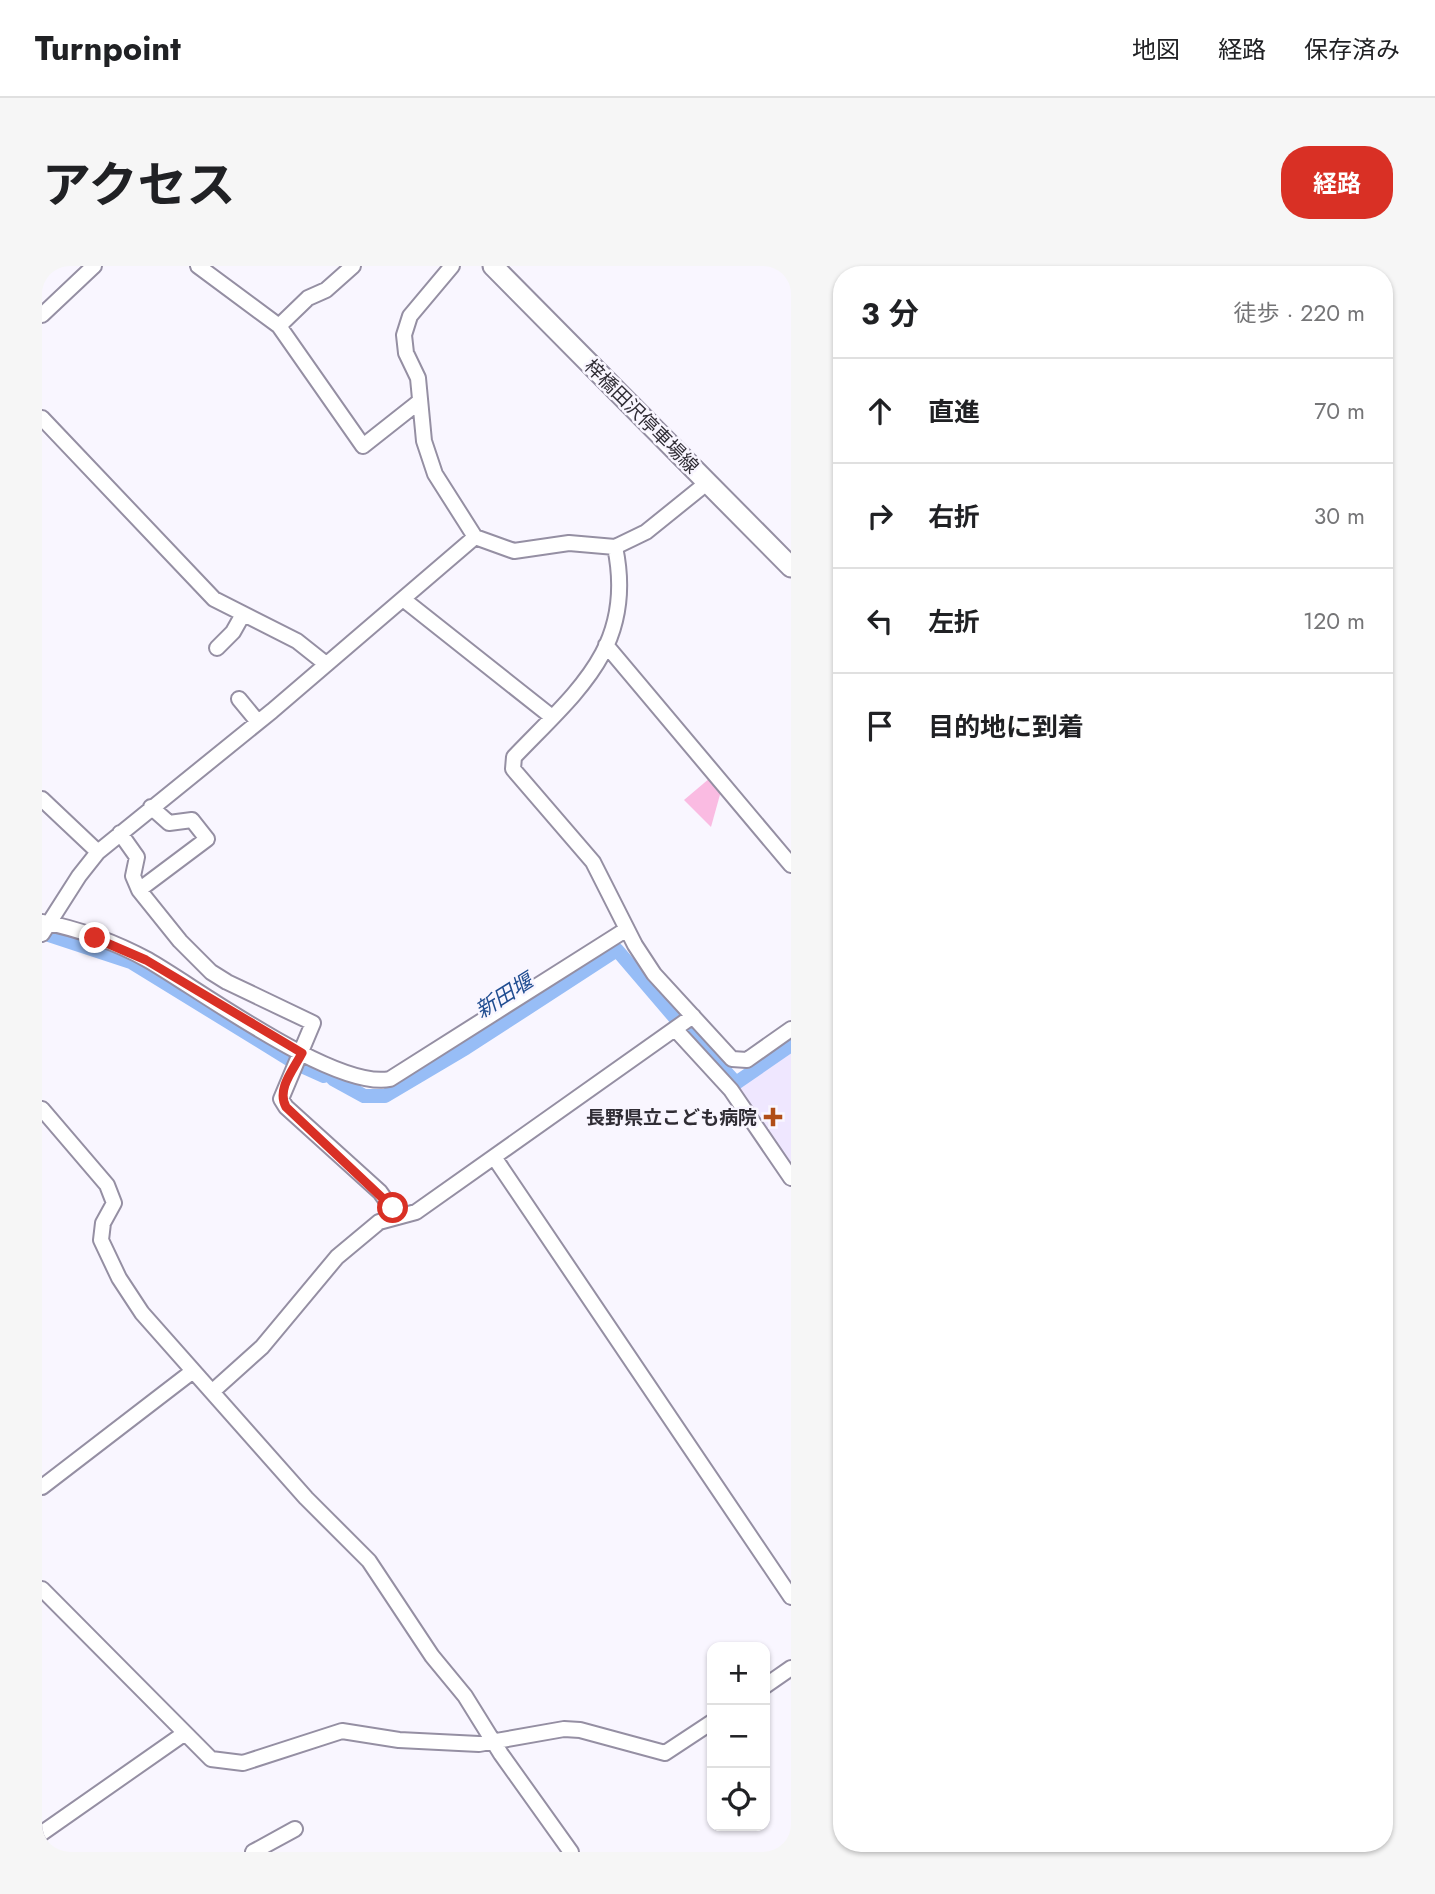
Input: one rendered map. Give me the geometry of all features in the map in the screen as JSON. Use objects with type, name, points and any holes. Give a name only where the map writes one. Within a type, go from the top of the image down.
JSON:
[{"type":"main road","name":"梓橋田沢停車場線","points":[[493,266],[790,564]]},
{"type":"street","points":[[42,315],[94,266]]},
{"type":"street","points":[[198,266],[279,326],[363,446],[420,401]]},
{"type":"street","points":[[279,326],[308,298],[326,290],[353,266]]},
{"type":"street","points":[[452,266],[410,316],[404,335],[406,353],[418,379],[424,441],[435,474],[475,537],[514,551],[569,543],[615,547],[646,532],[708,482]]},
{"type":"street","points":[[42,418],[203,589],[242,616],[297,641],[327,664]]},
{"type":"street","points":[[475,537],[258,722],[98,852],[44,927],[121,947],[302,1053],[358,1078],[376,1082],[390,1079],[627,929]]},
{"type":"street","points":[[615,547],[621,578],[621,603],[606,645],[586,682],[514,757],[513,769],[593,862],[627,929],[654,974],[732,1059],[747,1059],[791,1029]]},
{"type":"street","points":[[403,600],[552,717]]},
{"type":"street","points":[[217,648],[233,632],[242,616]]},
{"type":"street","points":[[606,645],[791,865]]},
{"type":"street","points":[[239,699],[258,722]]},
{"type":"street","points":[[42,799],[98,852]]},
{"type":"street","points":[[139,890],[207,839],[192,820],[169,823],[151,807]]},
{"type":"street","points":[[120,833],[137,856],[133,876],[139,890],[165,923],[211,972],[313,1023],[302,1053],[282,1090],[281,1099],[286,1107],[380,1192],[398,1217]]},
{"type":"street","points":[[214,1391],[262,1347],[337,1256],[379,1223],[416,1212],[693,1016]]},
{"type":"street","points":[[675,1029],[731,1090],[791,1178]]},
{"type":"street","points":[[42,1109],[107,1185],[114,1203],[103,1223],[101,1240],[118,1278],[142,1312],[306,1497],[369,1562],[432,1656],[479,1715],[495,1743],[572,1852]]},
{"type":"street","points":[[494,1157],[791,1597]]},
{"type":"street","points":[[42,1487],[193,1371]]},
{"type":"street","points":[[42,1589],[211,1759],[243,1763],[342,1731],[399,1740],[495,1743],[572,1729],[665,1753],[707,1725]]},
{"type":"street","points":[[770,1683],[791,1668]]},
{"type":"street","points":[[42,1833],[185,1733]]},
{"type":"street","points":[[253,1852],[295,1829]]},
{"type":"shaded area","points":[[710,778],[721,791],[711,827],[684,800]]},
{"type":"shaded area","name":"長野県立こども病院","points":[[791,1050],[791,1171],[735,1088]]},
{"type":"waterway","name":"新田堰","points":[[49,935],[131,962],[292,1061]]},
{"type":"waterway","name":"新田堰","points":[[333,1079],[364,1096],[385,1096],[466,1048],[617,950],[676,1019]]},
{"type":"waterway","name":"新田堰","points":[[686,1029],[736,1083],[791,1045]]},
{"type":"waterway","name":"新田堰","points":[[304,1067],[324,1076]]},
{"type":"place","name":"長野県立こども病院","points":[[773,1117]]},
{"type":"route","points":[[95,938],[146,960],[302,1053],[282,1090],[281,1099],[286,1107],[380,1192],[393,1208]]}]
